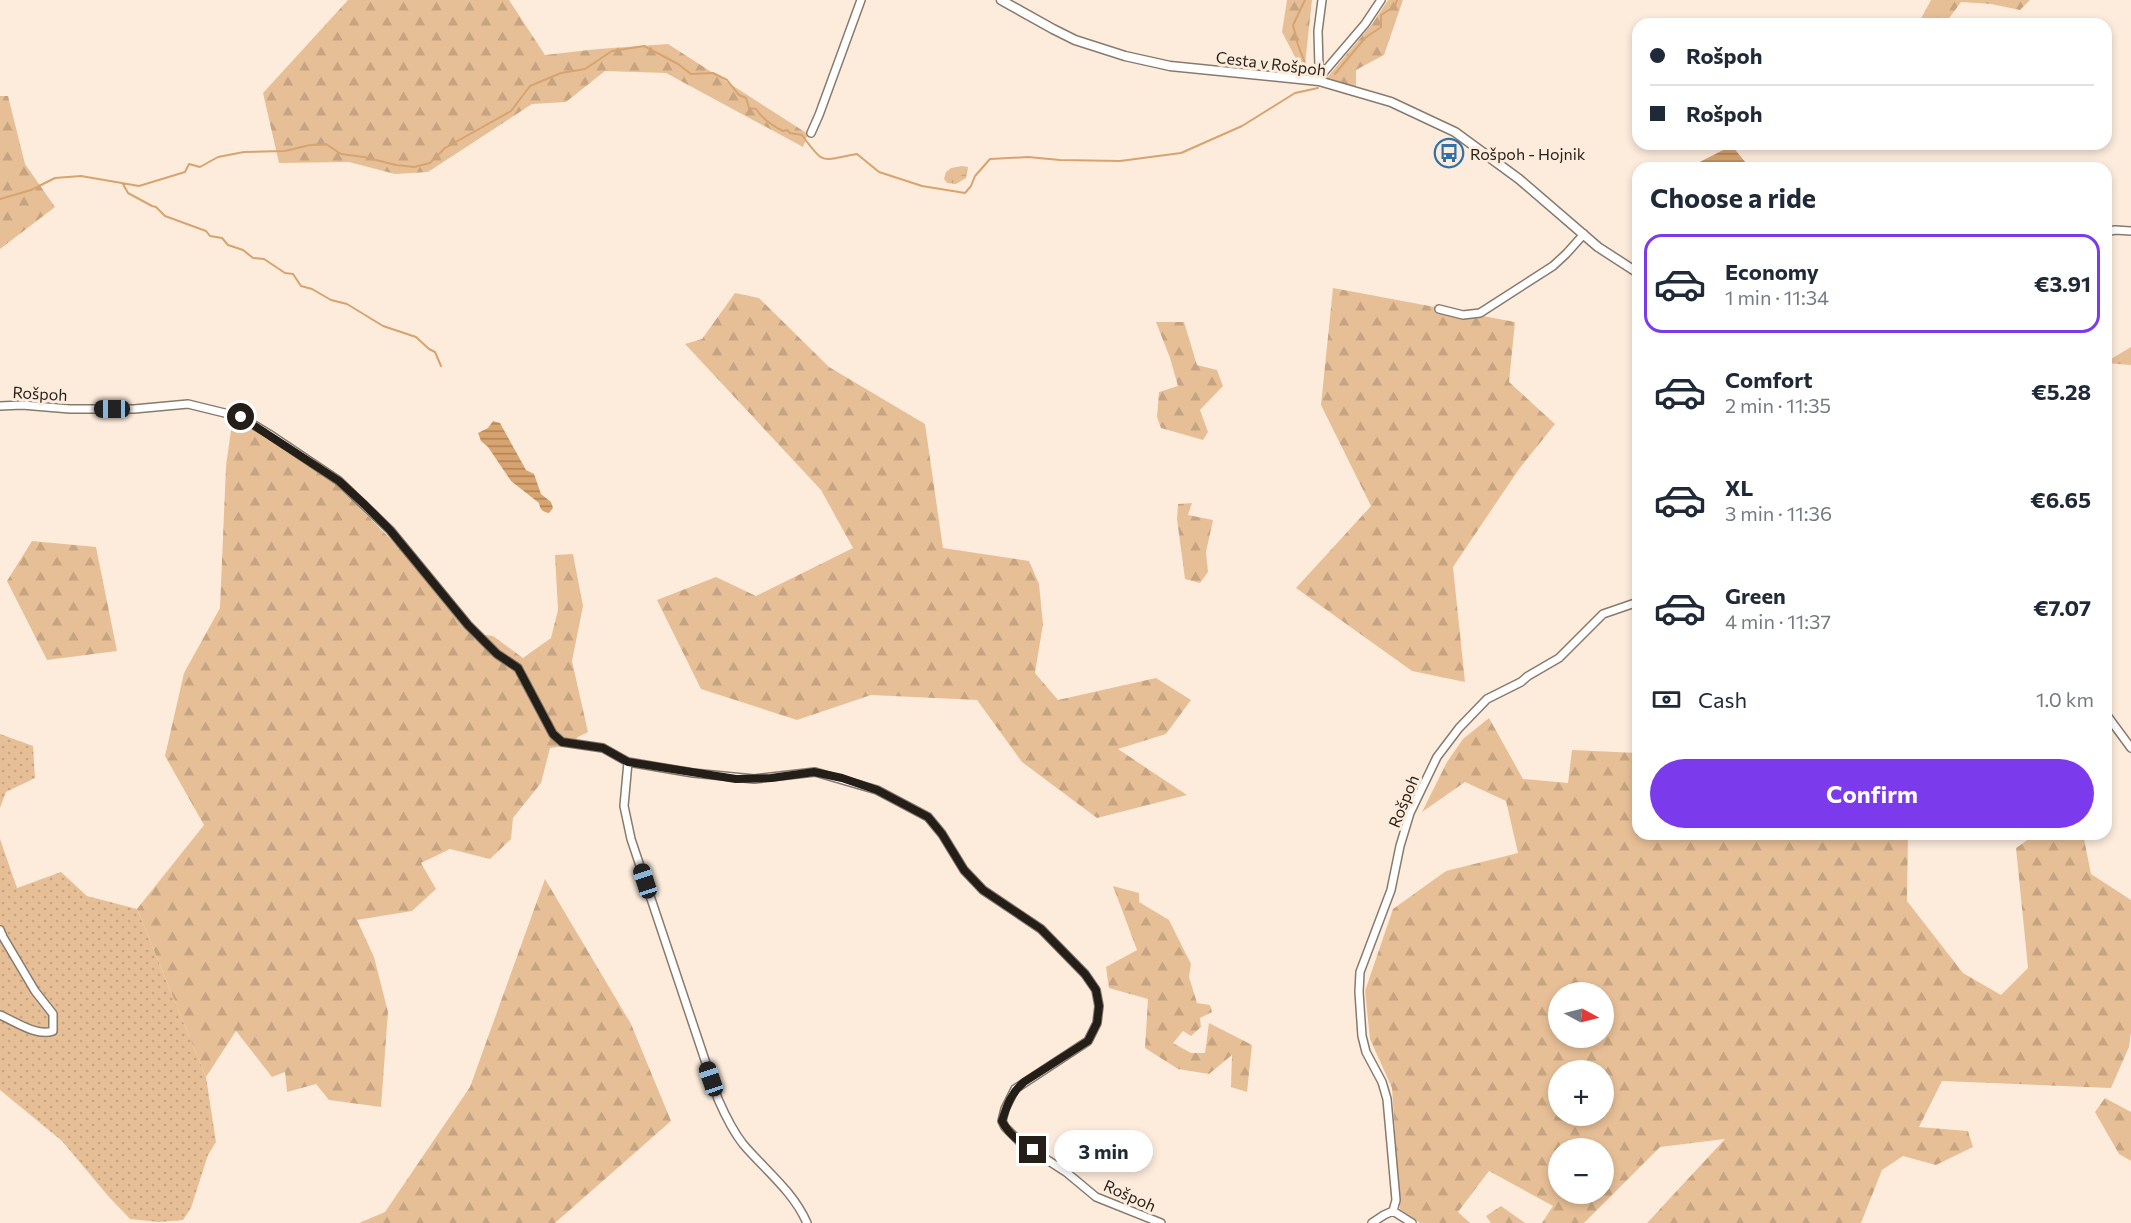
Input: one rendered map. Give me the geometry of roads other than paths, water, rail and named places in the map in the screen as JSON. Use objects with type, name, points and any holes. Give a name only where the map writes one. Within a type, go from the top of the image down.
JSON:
[{"type":"street","points":[[811,133],[861,0]]},
{"type":"street","name":"Cesta v Rošpoh","points":[[1001,0],[1075,40],[1125,56],[1170,66],[1319,81],[1391,102],[1455,132],[1519,179],[1598,247],[1632,269]]},
{"type":"street","points":[[1322,0],[1318,48],[1319,68],[1324,72]]},
{"type":"street","points":[[1319,81],[1365,24],[1381,0]]},
{"type":"street","points":[[2112,231],[2131,231]]},
{"type":"street","points":[[1438,309],[1463,315],[1480,313],[1553,266],[1584,234]]},
{"type":"street","name":"Rošpoh","points":[[0,406],[134,409],[188,404],[241,417],[339,481],[390,530],[468,625],[497,654],[518,668],[553,734],[562,742],[603,748],[628,762],[736,779],[771,778],[814,772],[842,778],[877,790],[928,817],[942,834],[964,870],[983,890],[1041,929],[1085,974],[1096,990],[1099,1006],[1097,1023],[1088,1041],[1015,1089],[1002,1121],[1005,1127],[1021,1143],[1066,1172],[1096,1197],[1161,1223]]},
{"type":"street","name":"Rošpoh","points":[[1393,1211],[1395,1200],[1387,1100],[1382,1082],[1366,1052],[1362,1036],[1359,992],[1360,972],[1391,890],[1400,846],[1410,813],[1437,757],[1459,728],[1487,699],[1521,682],[1528,675],[1559,658],[1603,614],[1632,604]]},
{"type":"street","points":[[2112,722],[2131,748]]},
{"type":"street","points":[[628,762],[624,806],[631,839],[718,1099],[728,1123],[741,1142],[789,1192],[807,1223]]},
{"type":"street","points":[[0,930],[35,991],[53,1014],[53,1031],[35,1030],[0,1015]]},
{"type":"street","points":[[1372,1223],[1393,1211],[1412,1223]]},
{"type":"waterway","points":[[1305,0],[1293,25],[1307,68]]},
{"type":"waterway","points":[[1335,74],[1365,38],[1381,27],[1381,15],[1395,6],[1397,0]]},
{"type":"waterway","points":[[0,199],[31,190],[55,178],[81,176],[139,186],[185,172],[189,164],[200,167],[218,157],[244,152],[285,151],[310,145],[326,144],[341,154],[414,167],[430,163],[445,148],[511,111],[530,86],[561,73],[585,69],[612,51],[644,46],[678,64],[691,74],[713,73],[727,80],[739,95],[746,98],[749,108],[756,109],[768,122],[783,131],[787,130],[790,133],[802,135],[820,157],[830,159],[857,154],[879,172],[922,186],[965,193],[975,176],[990,159],[1028,157],[1120,161],[1181,153],[1242,126],[1295,93],[1318,88]]},
{"type":"waterway","points":[[123,184],[128,193],[156,207],[165,216],[206,231],[210,236],[222,238],[228,245],[243,250],[253,258],[264,259],[285,273],[293,274],[301,286],[312,289],[331,300],[347,304],[383,326],[416,337],[435,352],[441,366]]},
{"type":"place","name":"Rošpoh - Hojnik","points":[[1449,153]]}]
